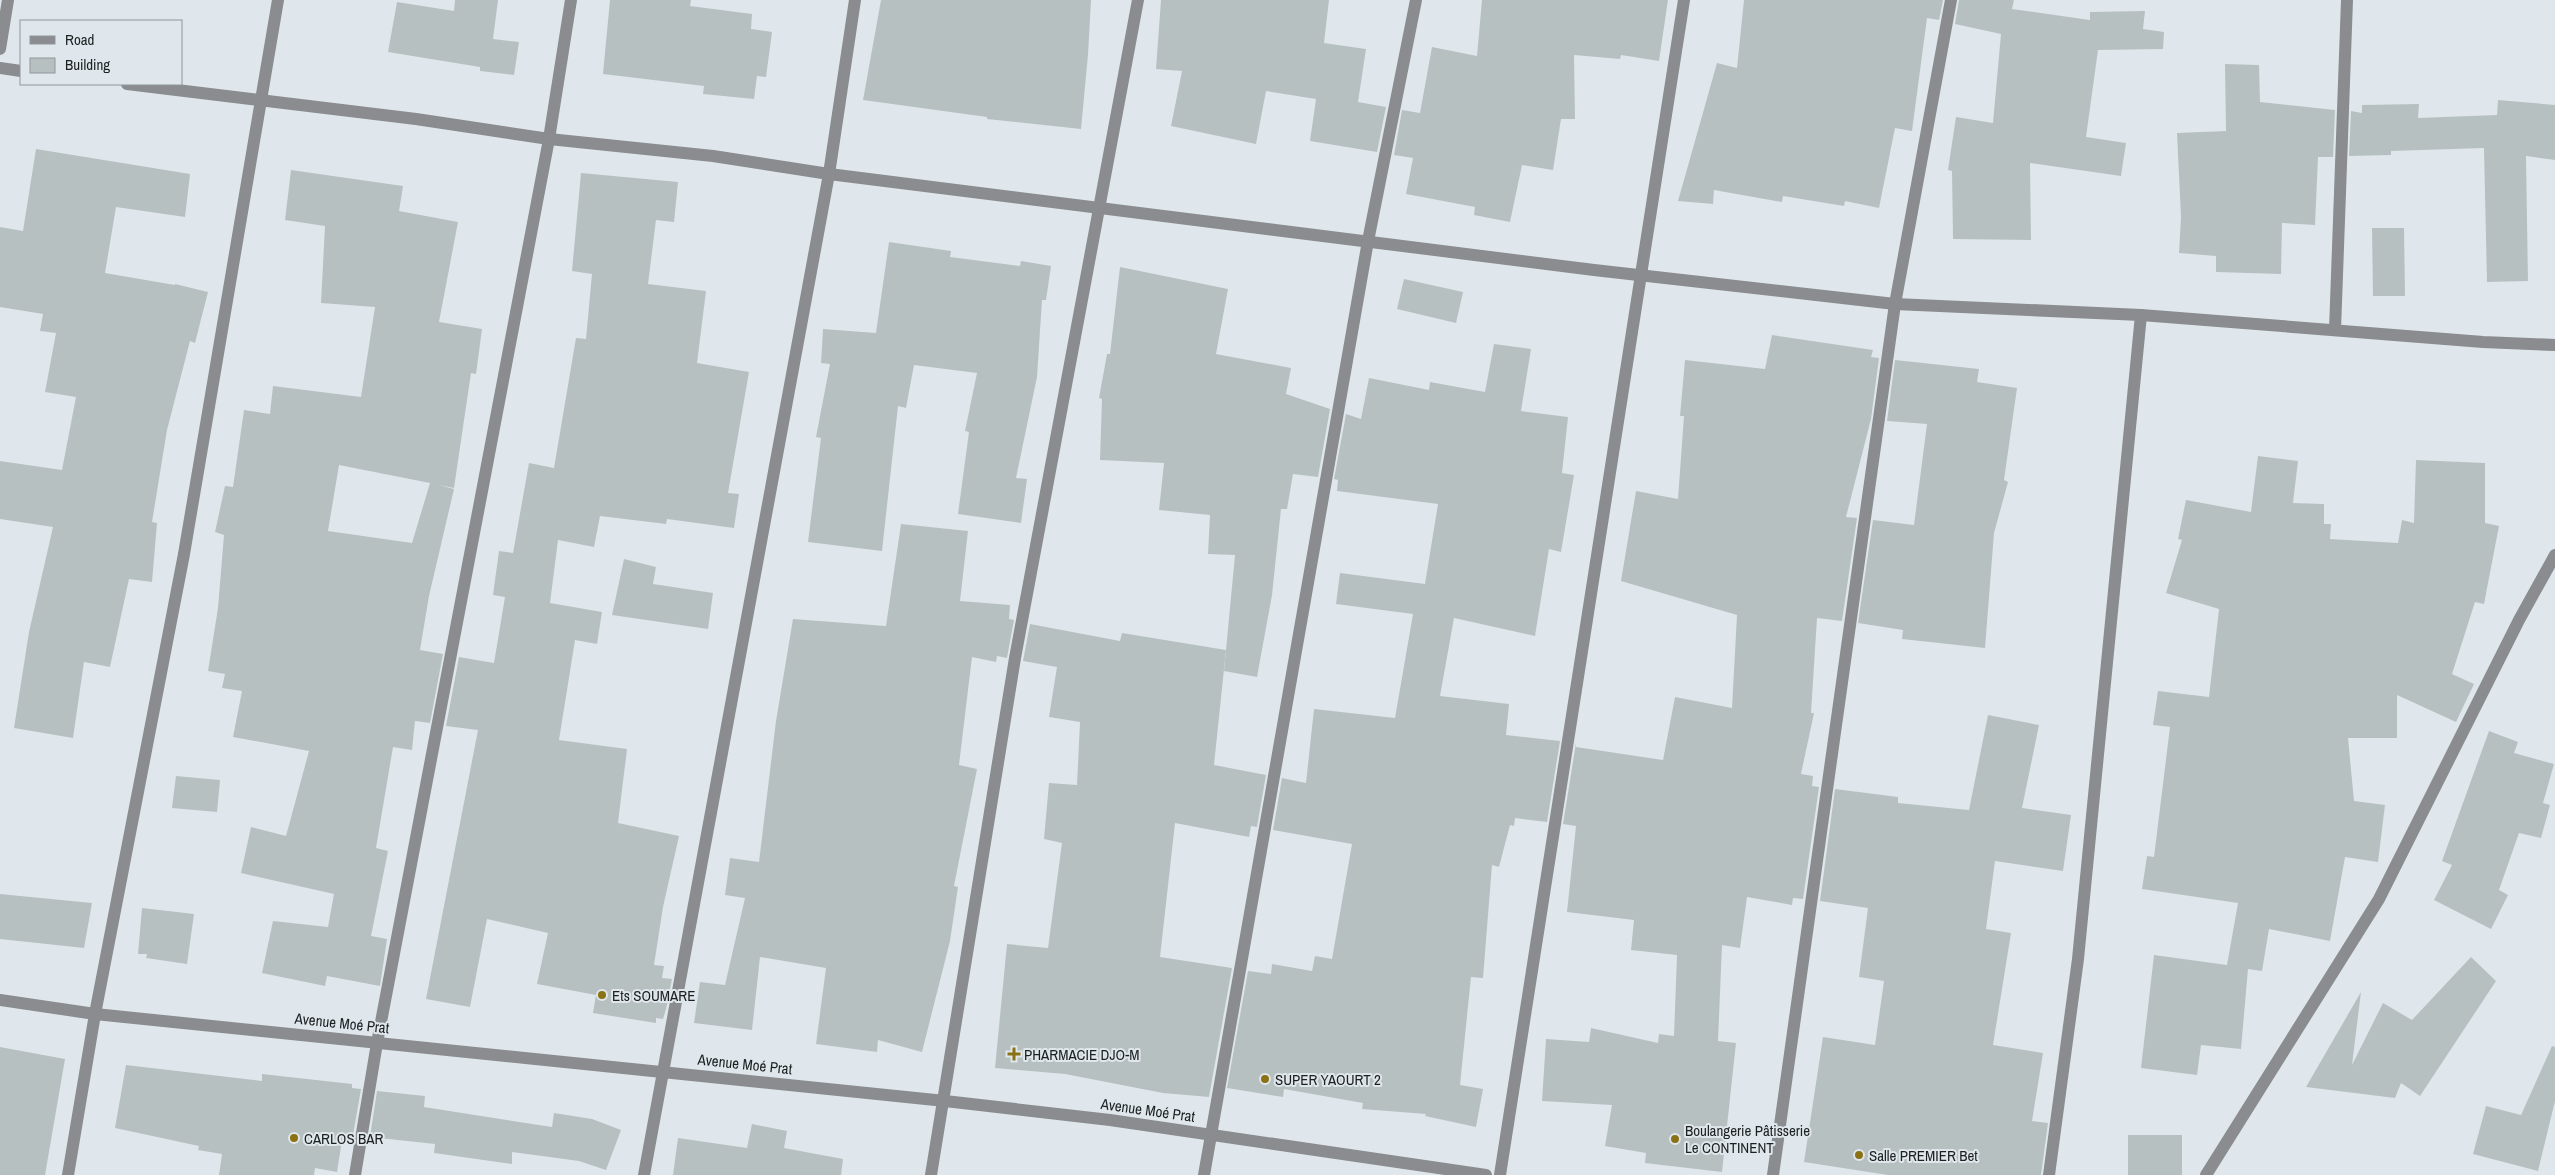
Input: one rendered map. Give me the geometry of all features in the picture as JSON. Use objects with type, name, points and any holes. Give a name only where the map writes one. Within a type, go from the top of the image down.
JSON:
[{"type":"street","points":[[0,49],[8,0]]},
{"type":"street","points":[[68,1175],[94,1014],[184,554],[278,0]]},
{"type":"street","points":[[355,1175],[377,1043],[549,139],[571,0]]},
{"type":"street","points":[[644,1175],[829,174],[855,0]]},
{"type":"street","points":[[932,1175],[1015,658],[1138,0]]},
{"type":"street","points":[[1204,1175],[1368,241],[1416,0]]},
{"type":"street","points":[[1500,1175],[1684,0]]},
{"type":"street","points":[[1773,1175],[1895,304],[1951,0]]},
{"type":"street","points":[[2335,330],[2347,0]]},
{"type":"street","points":[[0,68],[20,71]]},
{"type":"street","points":[[135,85],[416,119],[549,139],[713,156],[829,174],[1099,208],[1640,275],[1895,304],[2141,315],[2483,342],[2555,345]]},
{"type":"street","points":[[2050,1175],[2078,959],[2141,315]]},
{"type":"street","points":[[2206,1175],[2379,899],[2519,620],[2555,556]]},
{"type":"street","name":"Avenue Moé Prat","points":[[0,1000],[94,1014],[945,1101],[1110,1120],[1486,1175]]},
{"type":"building","points":[[455,0],[498,0],[493,39],[519,42],[514,75],[480,71],[480,67],[388,52],[397,2],[454,11]]},
{"type":"building","points":[[610,0],[691,0],[690,6],[752,14],[751,29],[772,32],[766,77],[757,76],[754,99],[703,94],[704,86],[603,74]]},
{"type":"building","points":[[881,0],[1091,0],[1081,129],[987,119],[987,117],[863,100]]},
{"type":"building","points":[[1161,0],[1329,0],[1324,43],[1366,49],[1358,102],[1386,107],[1377,152],[1310,141],[1316,99],[1266,91],[1256,144],[1171,126],[1182,71],[1156,69]]},
{"type":"building","points":[[1482,0],[1668,0],[1659,61],[1621,55],[1620,59],[1574,55],[1575,119],[1561,119],[1553,170],[1522,165],[1510,222],[1474,215],[1475,207],[1406,194],[1413,158],[1394,155],[1402,110],[1420,113],[1432,47],[1477,56]]},
{"type":"building","points":[[1744,0],[1943,0],[1939,20],[1927,18],[1912,131],[1895,128],[1879,208],[1845,201],[1844,206],[1783,196],[1782,202],[1714,190],[1713,204],[1678,201],[1717,63],[1737,68]]},
{"type":"building","points":[[1959,0],[2014,0],[2012,9],[2090,20],[2090,12],[2145,11],[2143,29],[2164,32],[2163,49],[2098,50],[2086,137],[2126,143],[2121,176],[2030,163],[2031,240],[1953,239],[1952,171],[1948,170],[1956,117],[1993,123],[2001,34],[1955,24]]},
{"type":"building","points":[[2225,64],[2259,65],[2260,102],[2335,110],[2333,157],[2318,157],[2315,225],[2282,223],[2281,274],[2216,272],[2216,256],[2179,253],[2181,217],[2177,133],[2226,131]]},
{"type":"building","points":[[2498,100],[2555,105],[2555,160],[2526,156],[2528,281],[2487,282],[2484,148],[2391,151],[2391,155],[2349,156],[2351,111],[2362,113],[2362,105],[2419,104],[2418,118],[2497,115]]},
{"type":"building","points":[[36,149],[190,174],[185,217],[116,207],[105,273],[175,284],[208,292],[195,343],[190,341],[167,430],[152,522],[157,523],[152,582],[129,579],[110,667],[84,662],[73,738],[14,728],[29,632],[53,527],[0,519],[0,461],[62,470],[76,397],[45,392],[56,333],[40,331],[43,314],[0,307],[0,227],[23,231]]},
{"type":"building","points":[[291,170],[403,186],[399,211],[458,222],[439,322],[482,329],[476,374],[471,373],[454,488],[439,485],[454,489],[429,596],[420,650],[443,654],[430,723],[415,721],[412,750],[393,747],[376,848],[388,851],[371,936],[387,939],[380,986],[327,976],[325,986],[262,973],[273,921],[328,927],[334,894],[241,873],[251,827],[286,836],[309,751],[233,737],[242,691],[222,688],[225,674],[208,671],[218,608],[224,535],[215,532],[225,486],[233,487],[244,410],[270,414],[273,386],[361,397],[375,307],[321,303],[325,226],[285,220]],"holes":[[[339,465],[430,483],[412,543],[328,531]]]},
{"type":"building","points":[[581,173],[678,182],[674,222],[656,220],[648,284],[706,291],[697,363],[749,372],[728,493],[739,494],[734,528],[667,519],[666,524],[600,516],[594,547],[558,540],[550,603],[602,612],[597,644],[575,640],[559,740],[627,749],[618,823],[679,836],[663,907],[654,965],[664,966],[662,978],[672,979],[663,1019],[656,1018],[656,1023],[593,1013],[596,995],[537,984],[548,933],[487,919],[470,1007],[426,999],[478,730],[446,726],[459,657],[494,663],[505,597],[493,595],[499,551],[513,553],[529,463],[554,468],[576,338],[586,339],[592,274],[572,271]]},
{"type":"building","points":[[2372,228],[2404,228],[2405,296],[2373,296]]},
{"type":"building","points":[[889,242],[951,251],[950,257],[1020,266],[1021,261],[1051,266],[1046,300],[1042,300],[1037,377],[1016,478],[1027,479],[1021,523],[958,514],[969,432],[965,431],[977,373],[914,365],[906,408],[898,406],[882,551],[808,542],[821,438],[816,437],[830,364],[821,363],[823,329],[876,333]]},
{"type":"building","points":[[1120,267],[1228,289],[1216,354],[1291,368],[1286,394],[1330,409],[1318,477],[1293,474],[1287,509],[1281,509],[1272,595],[1257,677],[1224,671],[1235,555],[1208,554],[1210,515],[1159,510],[1164,463],[1100,460],[1102,399],[1099,398],[1107,354],[1110,354]]},
{"type":"building","points":[[1404,279],[1463,292],[1456,323],[1397,309]]},
{"type":"building","points":[[1772,335],[1873,350],[1871,357],[1879,358],[1871,419],[1846,517],[1857,518],[1842,621],[1817,618],[1811,713],[1814,713],[1801,774],[1813,776],[1812,786],[1819,787],[1803,899],[1793,898],[1792,905],[1747,897],[1740,948],[1722,945],[1718,1041],[1736,1043],[1722,1172],[1645,1163],[1646,1153],[1605,1146],[1612,1105],[1542,1101],[1546,1039],[1589,1042],[1591,1028],[1658,1043],[1659,1034],[1674,1036],[1677,955],[1631,950],[1634,920],[1567,912],[1576,826],[1563,824],[1576,743],[1576,747],[1663,760],[1675,697],[1732,708],[1737,615],[1621,581],[1636,491],[1678,499],[1684,416],[1680,416],[1685,360],[1765,369]]},
{"type":"building","points":[[1494,344],[1531,349],[1521,411],[1568,417],[1562,473],[1574,475],[1561,552],[1549,549],[1535,636],[1454,618],[1440,696],[1509,704],[1506,735],[1560,741],[1547,822],[1515,818],[1514,826],[1510,825],[1499,867],[1492,865],[1483,978],[1471,977],[1460,1085],[1483,1089],[1476,1127],[1425,1116],[1426,1114],[1362,1109],[1363,1103],[1284,1089],[1283,1097],[1227,1088],[1248,971],[1271,974],[1272,964],[1312,971],[1315,956],[1332,959],[1352,844],[1273,830],[1282,778],[1306,783],[1314,709],[1395,718],[1413,614],[1336,604],[1340,573],[1425,584],[1438,504],[1337,491],[1338,480],[1334,479],[1346,414],[1361,419],[1369,378],[1429,390],[1430,382],[1485,392]]},
{"type":"building","points":[[1895,360],[1979,369],[1977,382],[2017,388],[2004,480],[2008,482],[1994,533],[1985,648],[1902,639],[1903,630],[1858,623],[1873,520],[1914,525],[1927,424],[1887,421]]},
{"type":"building","points":[[2258,456],[2298,461],[2293,503],[2324,504],[2324,524],[2331,524],[2330,539],[2398,543],[2402,520],[2414,523],[2416,460],[2485,463],[2485,523],[2499,526],[2484,604],[2475,602],[2452,674],[2474,684],[2456,722],[2397,695],[2397,738],[2348,738],[2354,801],[2385,805],[2378,862],[2345,857],[2330,941],[2269,929],[2262,971],[2248,969],[2241,1049],[2201,1045],[2197,1075],[2141,1068],[2154,955],[2227,965],[2238,903],[2142,889],[2147,856],[2154,857],[2170,727],[2153,725],[2158,691],[2209,697],[2219,609],[2166,593],[2182,540],[2178,539],[2186,500],[2251,512]]},
{"type":"building","points":[[901,524],[968,531],[960,601],[1010,605],[1009,619],[1014,620],[1007,658],[997,656],[996,662],[972,657],[959,765],[977,769],[954,886],[958,887],[950,941],[922,1052],[878,1040],[877,1052],[816,1044],[826,968],[760,957],[752,1030],[694,1023],[700,982],[725,985],[745,898],[725,895],[730,858],[759,862],[776,721],[793,619],[886,626]]},
{"type":"building","points":[[624,559],[656,567],[653,584],[713,593],[708,629],[612,615]]},
{"type":"building","points":[[1030,624],[1120,641],[1122,633],[1226,650],[1214,765],[1266,775],[1257,827],[1251,826],[1249,837],[1175,823],[1160,957],[1232,968],[1209,1097],[1163,1093],[1065,1074],[995,1068],[1007,944],[1048,948],[1062,843],[1044,839],[1049,783],[1077,785],[1080,722],[1049,717],[1057,667],[1023,661]]},
{"type":"building","points":[[1988,715],[2039,725],[2022,808],[2071,815],[2063,871],[1995,861],[1986,929],[2011,933],[1993,1045],[2043,1053],[2032,1121],[2048,1123],[2041,1175],[1888,1175],[1804,1162],[1823,1037],[1875,1045],[1884,981],[1859,977],[1868,908],[1820,901],[1835,789],[1898,797],[1898,803],[1969,810]]},
{"type":"building","points":[[2489,731],[2518,742],[2514,753],[2554,764],[2543,803],[2550,805],[2541,838],[2519,833],[2499,890],[2508,895],[2491,929],[2434,900],[2452,865],[2442,861]]},
{"type":"building","points":[[176,776],[220,780],[217,812],[172,808]]},
{"type":"building","points":[[0,894],[92,903],[84,948],[0,939]]},
{"type":"building","points":[[142,908],[194,914],[187,964],[146,958],[147,954],[138,954]]},
{"type":"building","points":[[2471,957],[2496,981],[2420,1096],[2401,1083],[2395,1098],[2306,1087],[2361,992],[2352,1065],[2383,1003],[2412,1020]]},
{"type":"building","points":[[2552,1046],[2555,1047],[2555,1101],[2538,1171],[2473,1154],[2486,1106],[2521,1115]]},
{"type":"building","points":[[0,1047],[65,1059],[45,1175],[0,1175]]},
{"type":"building","points":[[126,1065],[262,1081],[262,1074],[352,1084],[352,1088],[361,1089],[353,1135],[343,1134],[337,1172],[315,1168],[314,1175],[219,1175],[222,1154],[198,1150],[199,1146],[115,1128]]},
{"type":"building","points":[[377,1091],[425,1096],[424,1107],[552,1127],[554,1113],[592,1119],[621,1130],[606,1170],[579,1161],[512,1152],[512,1164],[434,1153],[435,1144],[370,1137]]},
{"type":"building","points":[[752,1124],[787,1131],[784,1148],[843,1159],[841,1175],[673,1175],[678,1138],[747,1148]]},
{"type":"building","points":[[2128,1135],[2182,1135],[2182,1175],[2128,1175]]},
{"type":"place","name":"Ets SOUMARE","points":[[602,995]]},
{"type":"place","name":"PHARMACIE DJO-M","points":[[1014,1054]]},
{"type":"place","name":"SUPER YAOURT 2","points":[[1265,1079]]},
{"type":"place","name":"CARLOS BAR","points":[[294,1138]]},
{"type":"place","name":"Boulangerie Pâtisserie Le CONTINENT","points":[[1675,1139]]},
{"type":"place","name":"Salle PREMIER Bet","points":[[1859,1155]]}]
